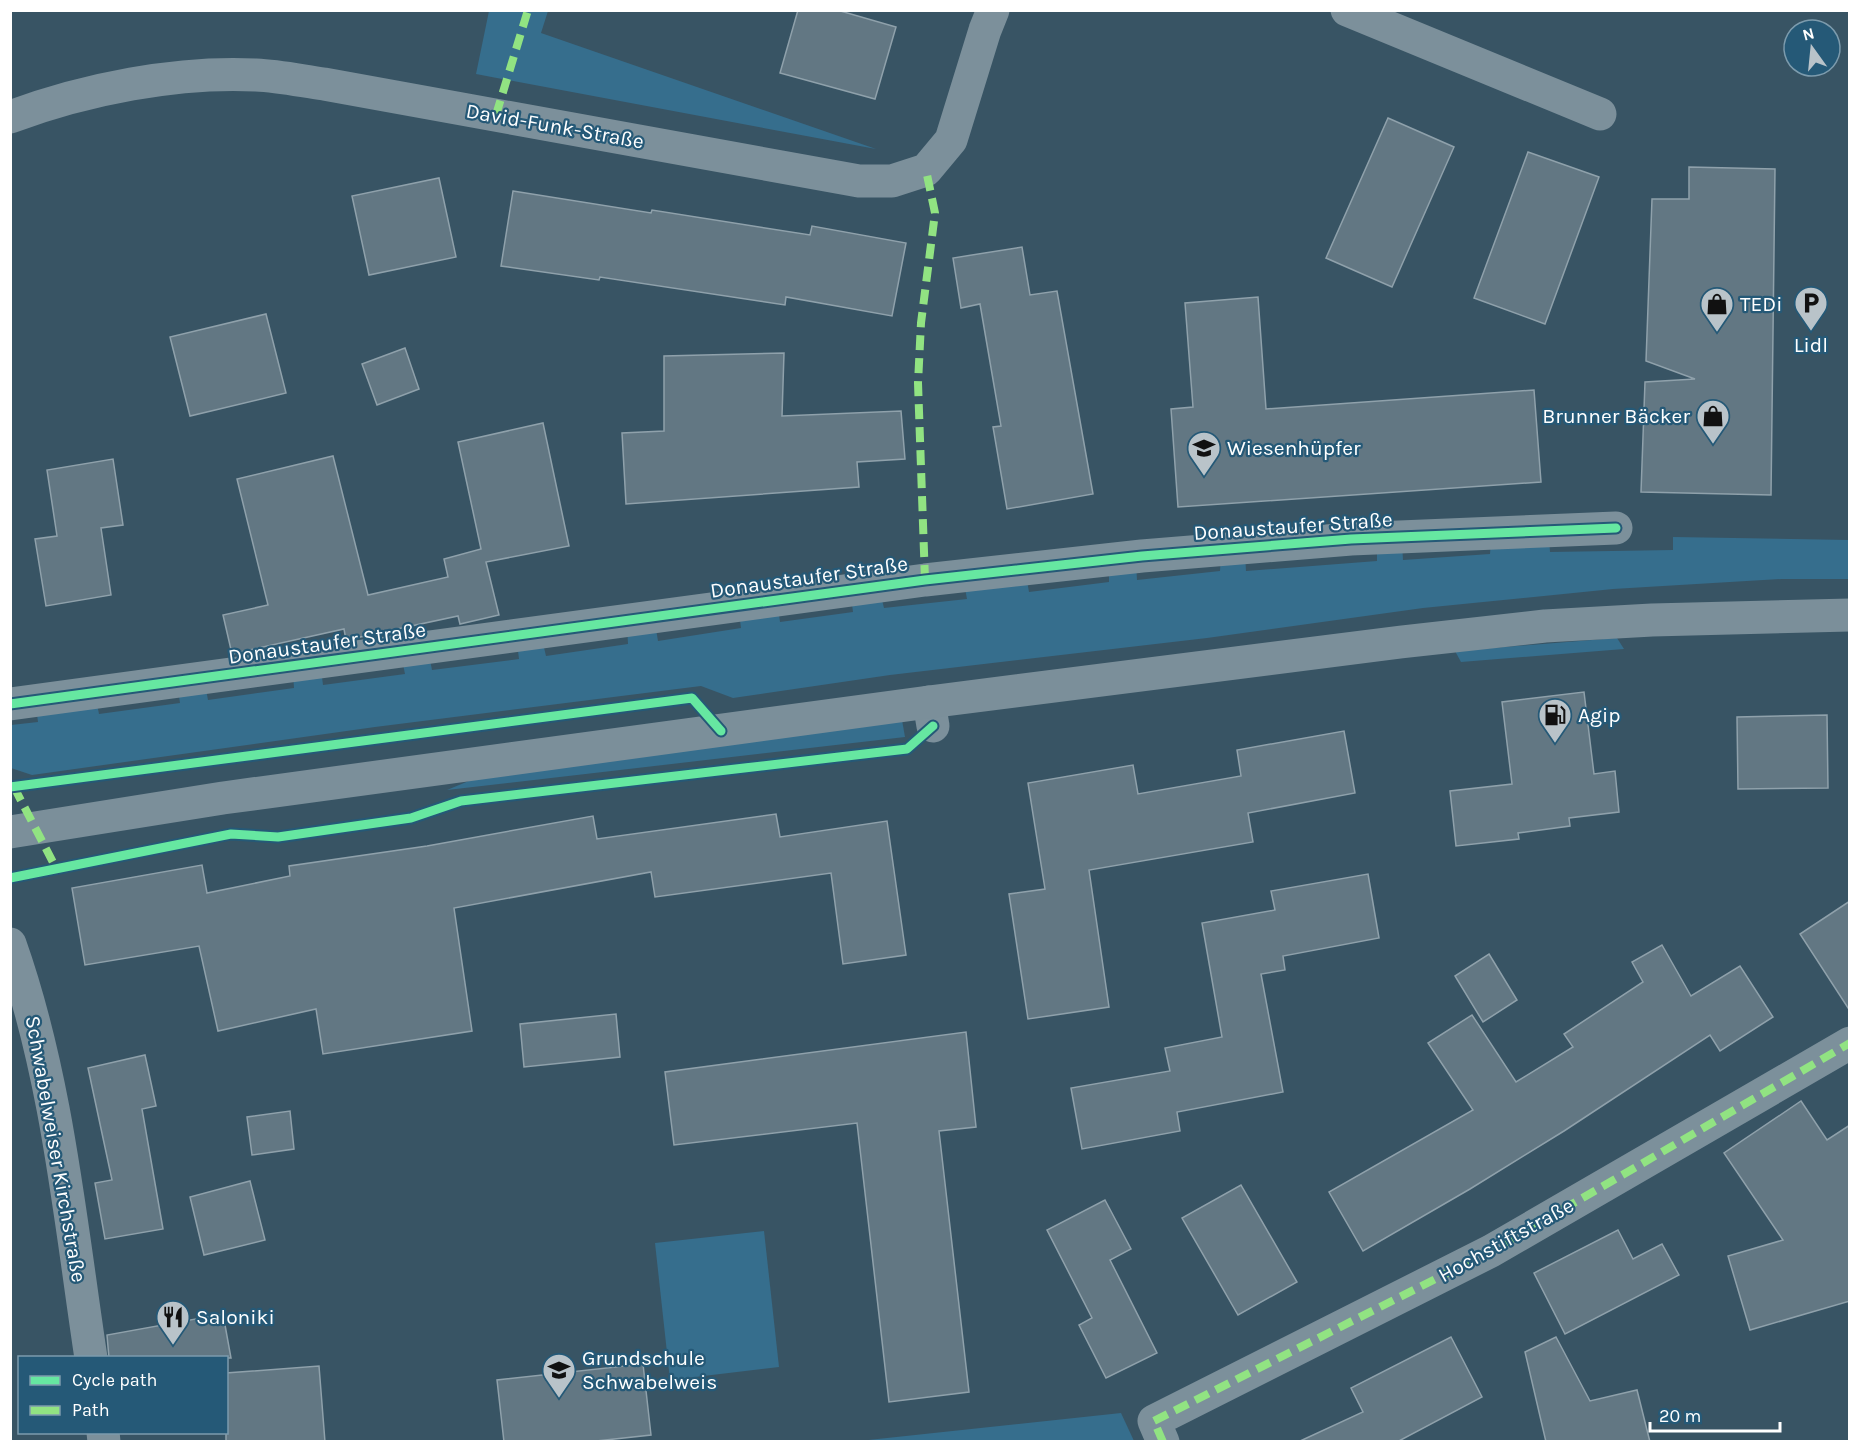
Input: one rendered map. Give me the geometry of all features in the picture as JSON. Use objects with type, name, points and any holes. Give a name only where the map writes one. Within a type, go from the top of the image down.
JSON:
[{"type":"main road","points":[[10,832],[223,798],[931,714],[1401,642],[1545,626],[1652,620],[1850,615]]},
{"type":"street","name":"David-Funk-Straße","points":[[10,117],[44,105],[120,87],[186,76],[256,75],[324,84],[859,181],[892,181],[926,170],[951,140],[993,10]]},
{"type":"street","points":[[1347,10],[1600,114]]},
{"type":"street","name":"Donaustaufer Straße","points":[[10,704],[925,580],[1142,555],[1351,539],[1616,528]]},
{"type":"street","name":"Schwabelweiser Kirchstraße","points":[[10,944],[24,983],[42,1048],[91,1356]]},
{"type":"street","name":"Hochstiftstraße","points":[[1158,1431],[1491,1251],[1850,1043]]},
{"type":"shaded area","points":[[489,11],[548,11],[541,33],[876,149],[476,74]]},
{"type":"shaded area","points":[[1673,537],[1849,540],[1849,579],[1782,579],[1613,589],[1423,608],[1207,638],[890,675],[733,698],[701,686],[375,727],[32,775],[11,768],[11,725],[38,722],[36,707],[96,699],[99,714],[180,703],[178,689],[205,684],[208,700],[294,688],[293,673],[321,669],[323,685],[405,674],[402,659],[429,655],[432,670],[519,659],[517,643],[542,639],[546,656],[628,644],[627,627],[655,623],[658,641],[741,628],[739,612],[778,607],[780,622],[853,612],[851,596],[880,592],[884,608],[967,599],[964,583],[1026,575],[1029,592],[1109,582],[1109,567],[1136,563],[1137,580],[1220,571],[1221,556],[1245,553],[1246,571],[1377,561],[1377,546],[1402,543],[1403,560],[1490,554],[1491,541],[1549,538],[1550,552],[1673,550]]},
{"type":"shaded area","points":[[1617,638],[1624,649],[1461,662],[1455,651]]},
{"type":"shaded area","points":[[902,720],[905,737],[447,790],[476,778]]},
{"type":"shaded area","points":[[764,1231],[779,1367],[670,1380],[655,1243]]},
{"type":"shaded area","points":[[1121,1413],[1134,1441],[859,1441]]},
{"type":"building","points":[[798,10],[837,10],[896,27],[875,99],[780,73]]},
{"type":"building","points":[[1388,118],[1454,147],[1392,287],[1326,258]]},
{"type":"building","points":[[1528,152],[1599,177],[1545,324],[1474,298]]},
{"type":"building","points":[[1689,167],[1775,169],[1771,495],[1641,492],[1645,382],[1695,379],[1646,361],[1652,199],[1689,199]]},
{"type":"building","points":[[439,178],[456,257],[369,275],[352,196]]},
{"type":"building","points":[[513,191],[810,235],[812,226],[906,243],[892,316],[786,297],[785,305],[600,277],[599,280],[501,266]]},
{"type":"building","points":[[1022,247],[1030,295],[1057,291],[1093,494],[1007,509],[993,427],[1001,426],[980,304],[961,308],[953,258]]},
{"type":"building","points":[[1258,297],[1266,409],[1534,390],[1541,482],[1178,507],[1171,409],[1193,407],[1185,303]]},
{"type":"building","points":[[266,314],[286,393],[190,416],[170,337]]},
{"type":"building","points":[[405,348],[419,389],[377,405],[362,364]]},
{"type":"building","points":[[784,353],[782,416],[901,411],[905,459],[857,462],[859,487],[626,504],[622,433],[664,431],[664,356]]},
{"type":"building","points":[[543,423],[569,546],[486,562],[499,615],[460,624],[458,616],[346,640],[344,629],[232,654],[223,615],[268,605],[237,479],[333,456],[368,595],[448,577],[444,559],[481,549],[458,442]]},
{"type":"building","points":[[113,459],[123,525],[101,528],[111,595],[46,606],[35,539],[57,536],[47,470]]},
{"type":"building","points":[[1584,692],[1594,774],[1615,771],[1619,812],[1569,818],[1570,826],[1518,833],[1519,839],[1456,846],[1450,791],[1512,784],[1502,702]]},
{"type":"building","points":[[1827,715],[1828,788],[1738,789],[1737,717]]},
{"type":"building","points":[[1344,731],[1355,793],[1248,813],[1253,842],[1089,870],[1109,1007],[1028,1019],[1009,894],[1045,889],[1028,783],[1133,765],[1138,794],[1241,776],[1237,750]]},
{"type":"building","points":[[776,814],[780,837],[887,821],[906,955],[843,964],[831,873],[655,897],[651,872],[454,908],[472,1031],[323,1054],[316,1009],[218,1031],[199,946],[85,965],[72,888],[202,865],[207,893],[290,876],[289,866],[427,846],[593,816],[597,839]]},
{"type":"building","points":[[1368,874],[1379,938],[1283,956],[1285,970],[1261,974],[1283,1092],[1177,1112],[1180,1131],[1082,1149],[1071,1088],[1170,1071],[1165,1048],[1222,1037],[1202,923],[1275,910],[1271,891]]},
{"type":"building","points":[[1850,901],[1850,1011],[1800,934]]},
{"type":"building","points":[[1662,945],[1691,996],[1740,966],[1773,1017],[1720,1051],[1710,1035],[1564,1131],[1363,1251],[1329,1192],[1473,1110],[1428,1043],[1472,1015],[1516,1082],[1573,1047],[1564,1034],[1643,982],[1632,962]]},
{"type":"building","points":[[1489,954],[1517,1000],[1483,1022],[1455,976]]},
{"type":"building","points":[[616,1014],[620,1057],[524,1067],[520,1024]]},
{"type":"building","points":[[966,1032],[976,1127],[939,1131],[969,1392],[889,1402],[857,1123],[674,1145],[665,1072]]},
{"type":"building","points":[[145,1055],[156,1106],[142,1109],[163,1229],[105,1239],[95,1183],[112,1180],[88,1068]]},
{"type":"building","points":[[1801,1101],[1827,1140],[1850,1125],[1850,1301],[1750,1330],[1728,1256],[1783,1240],[1724,1153]]},
{"type":"building","points":[[290,1111],[294,1149],[252,1155],[247,1117]]},
{"type":"building","points":[[250,1181],[265,1240],[204,1255],[190,1197]]},
{"type":"building","points":[[1241,1185],[1297,1282],[1238,1315],[1182,1218]]},
{"type":"building","points":[[1105,1200],[1131,1249],[1110,1260],[1157,1353],[1106,1378],[1079,1325],[1092,1318],[1047,1230]]},
{"type":"building","points":[[1618,1230],[1633,1259],[1662,1244],[1679,1275],[1565,1334],[1534,1273]]},
{"type":"building","name":"Saloniki","points":[[223,1314],[231,1358],[228,1356],[109,1356],[107,1335]]},
{"type":"building","points":[[1451,1337],[1482,1397],[1397,1442],[1298,1442],[1363,1412],[1351,1388]]},
{"type":"building","points":[[1556,1337],[1590,1401],[1637,1390],[1650,1442],[1546,1442],[1525,1352]]},
{"type":"building","points":[[643,1364],[651,1435],[587,1442],[504,1442],[497,1380]]},
{"type":"building","points":[[319,1366],[325,1442],[226,1442],[228,1373]]},
{"type":"marked path","points":[[496,115],[528,10]]},
{"type":"marked path","points":[[925,580],[918,383],[921,323],[935,213],[926,170]]},
{"type":"marked path","points":[[14,787],[56,868]]},
{"type":"marked path","points":[[1163,1442],[1154,1421],[1491,1251],[1850,1043]]},
{"type":"cycle path","points":[[10,704],[925,580],[1142,556],[1351,539],[1616,528]]},
{"type":"cycle path","points":[[10,787],[692,698],[721,731]]},
{"type":"cycle path","points":[[10,878],[231,834],[278,837],[411,818],[461,801],[907,749],[933,726]]},
{"type":"place","name":"Lidl","points":[[1811,332]]},
{"type":"place","name":"TEDi","points":[[1717,333]]},
{"type":"place","name":"Brunner Bäcker","points":[[1713,445]]},
{"type":"place","name":"Wiesenhüpfer","points":[[1204,477]]},
{"type":"place","name":"Agip","points":[[1555,744]]},
{"type":"place","name":"Saloniki","points":[[173,1346]]},
{"type":"place","name":"Grundschule Schwabelweis","points":[[559,1399]]}]
